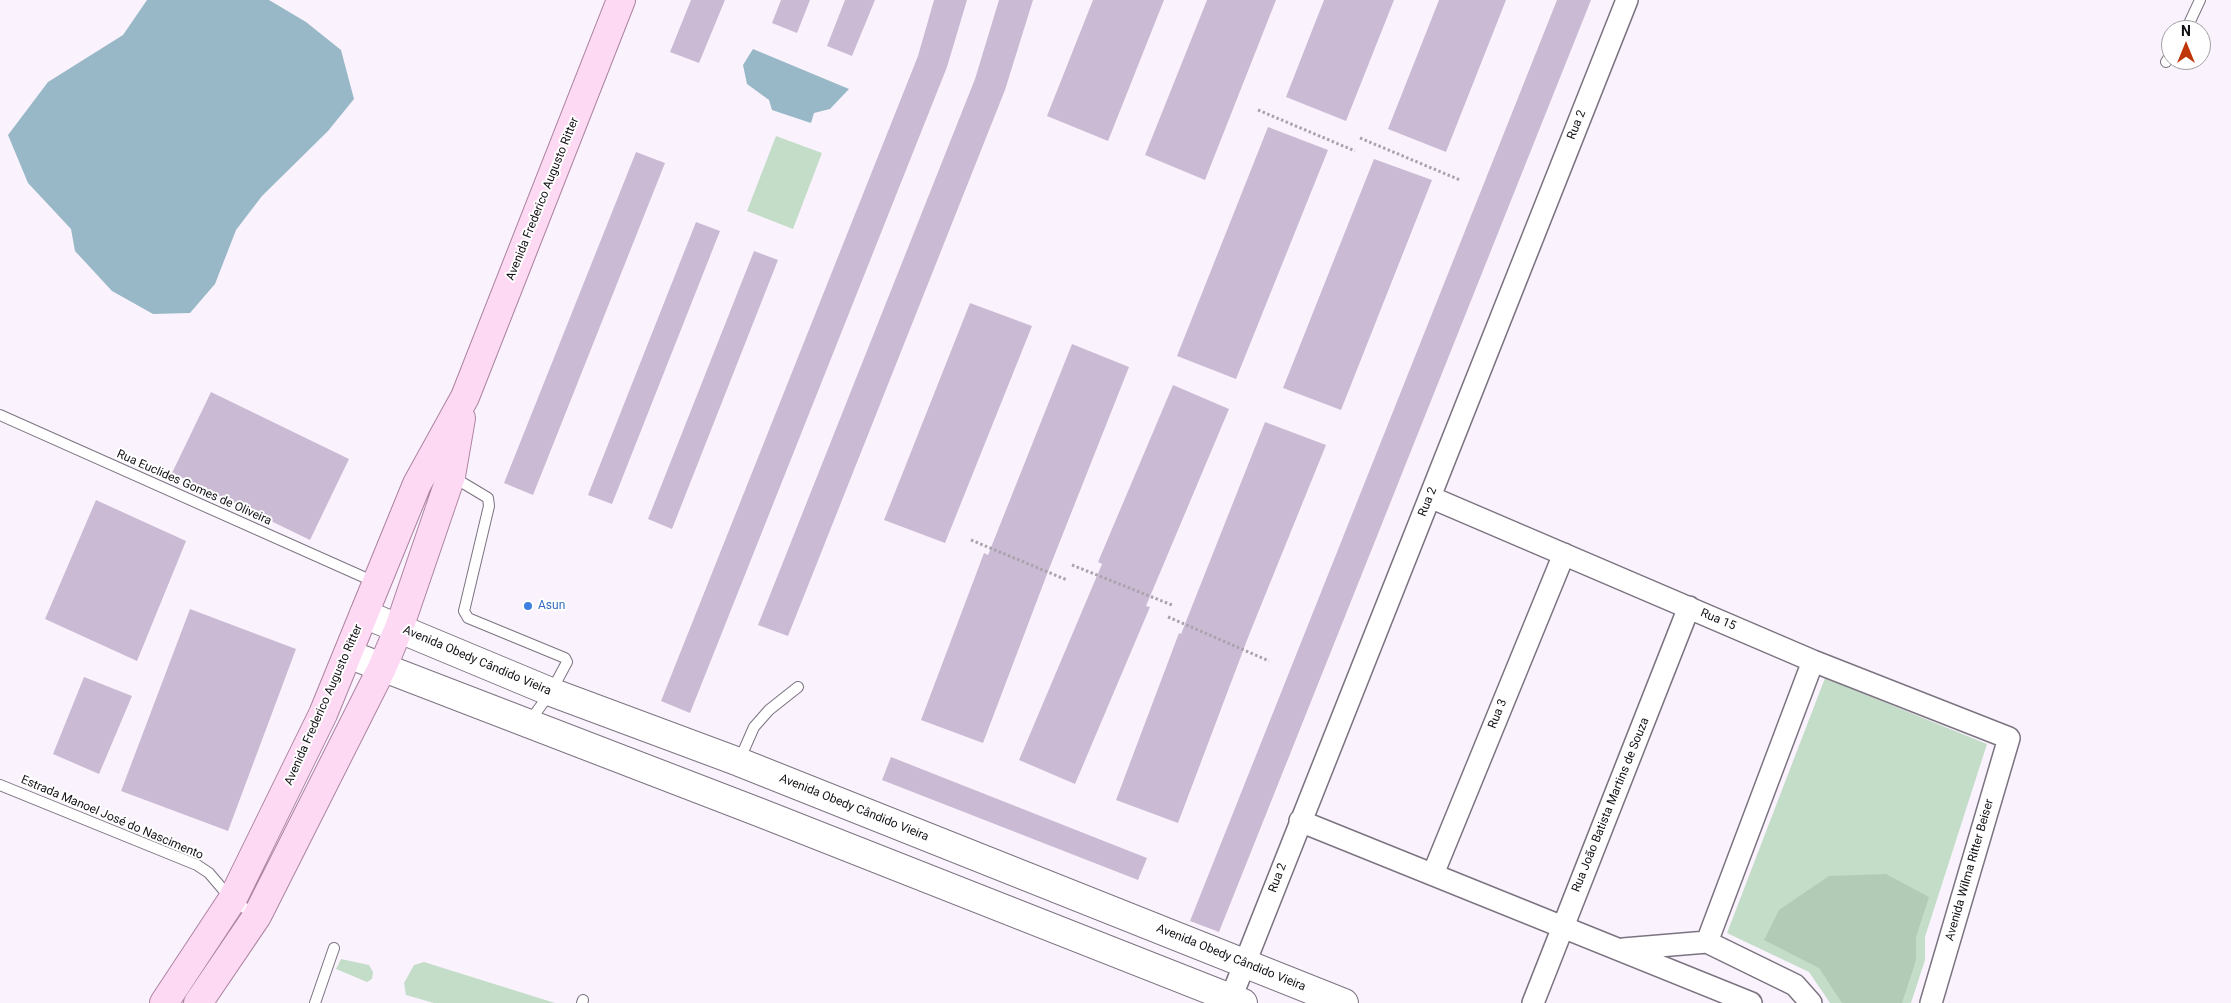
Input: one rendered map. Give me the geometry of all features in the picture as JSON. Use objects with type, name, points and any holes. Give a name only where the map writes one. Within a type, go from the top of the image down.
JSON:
[{"type":"main road","name":"Avenida Frederico Augusto Ritter","points":[[164,1003],[232,900],[322,714],[378,583],[417,484],[465,397],[621,0]]},
{"type":"main road","name":"Avenida Frederico Augusto Ritter","points":[[198,1003],[257,916],[382,668],[399,628],[451,476],[465,397]]},
{"type":"main road","points":[[378,583],[399,628]]},
{"type":"main road","name":"Avenida Obedy Cândido Vieira","points":[[364,614],[551,692],[739,762],[1344,1003]]},
{"type":"main road","points":[[348,654],[761,813],[1234,1001]]},
{"type":"main road","points":[[761,813],[776,777]]},
{"type":"street","name":"Rua 2","points":[[1234,1001],[1244,963],[1300,820],[1627,0]]},
{"type":"street","name":"Rua 15","points":[[1430,497],[1813,661],[2009,738]]},
{"type":"street","name":"Rua 3","points":[[1433,874],[1564,554]]},
{"type":"street","name":"Rua João Batista Martins de Souza","points":[[1533,1003],[1689,608]]},
{"type":"street","points":[[1707,942],[1813,661]]},
{"type":"street","name":"Avenida Wilma Ritter Beiser","points":[[1931,1003],[2009,738]]},
{"type":"street","points":[[1300,820],[1751,1003]]},
{"type":"street","points":[[1618,949],[1707,942],[1794,984],[1811,1003]]},
{"type":"lane","points":[[2191,20],[2200,0]]},
{"type":"lane","name":"Rua Euclides Gomes de Oliveira","points":[[0,415],[378,583]]},
{"type":"lane","points":[[451,476],[488,498],[489,506],[464,611],[468,618],[565,658],[566,667],[551,692],[528,723]]},
{"type":"lane","points":[[739,762],[754,727],[769,710],[798,687]]},
{"type":"lane","name":"Estrada Manoel José do Nascimento","points":[[0,785],[197,865],[209,873],[232,900],[257,916]]},
{"type":"lane","points":[[315,1003],[334,948]]},
{"type":"path","points":[[1258,110],[1356,151]]},
{"type":"path","points":[[1360,138],[1460,180]]},
{"type":"path","points":[[971,540],[1067,580]]},
{"type":"path","points":[[1072,565],[1172,605]]},
{"type":"path","points":[[1168,617],[1269,661]]},
{"type":"green space","points":[[776,136],[822,153],[793,229],[747,211]]},
{"type":"green space","points":[[1825,678],[1987,744],[1925,937],[1925,960],[1911,1003],[1830,1003],[1809,972],[1727,933]]},
{"type":"green space","points":[[1886,874],[1929,897],[1916,937],[1916,960],[1902,1003],[1842,1003],[1819,968],[1764,940],[1779,910],[1829,876]]},
{"type":"green space","points":[[341,959],[369,965],[373,972],[372,979],[367,982],[336,969]]},
{"type":"green space","points":[[424,962],[555,1003],[434,1003],[406,995],[404,983],[414,965]]},
{"type":"water","points":[[147,0],[269,0],[306,22],[341,50],[354,99],[328,131],[262,196],[236,230],[215,284],[190,313],[153,314],[112,291],[75,251],[71,229],[28,183],[8,135],[48,82],[123,35]]},
{"type":"water","points":[[753,49],[849,89],[830,109],[814,113],[811,123],[772,110],[769,100],[747,84],[743,65]]},
{"type":"building","points":[[691,0],[725,0],[699,63],[670,52]]},
{"type":"building","points":[[781,0],[810,0],[797,33],[772,23]]},
{"type":"building","points":[[845,0],[875,0],[852,56],[827,46]]},
{"type":"building","points":[[934,0],[967,0],[947,67],[690,713],[661,701],[918,56]]},
{"type":"building","points":[[999,0],[1033,0],[1005,90],[788,636],[758,625],[975,79]]},
{"type":"building","points":[[1093,0],[1164,0],[1108,141],[1047,116]]},
{"type":"building","points":[[1207,0],[1276,0],[1205,180],[1145,155]]},
{"type":"building","points":[[1324,0],[1394,0],[1346,121],[1286,97]]},
{"type":"building","points":[[1439,0],[1506,0],[1446,152],[1388,129]]},
{"type":"building","points":[[1557,0],[1591,0],[1219,932],[1190,921]]},
{"type":"building","points":[[1268,127],[1328,150],[1236,379],[1177,356]]},
{"type":"building","points":[[636,152],[665,163],[533,495],[504,483]]},
{"type":"building","points":[[1374,159],[1432,180],[1341,410],[1283,388]]},
{"type":"building","points":[[696,222],[720,231],[612,504],[588,495]]},
{"type":"building","points":[[754,251],[778,260],[672,529],[648,519]]},
{"type":"building","points":[[970,303],[1032,326],[945,543],[884,520]]},
{"type":"building","points":[[1072,344],[1129,367],[983,743],[921,720],[984,553],[988,555]]},
{"type":"building","points":[[1173,385],[1229,409],[1146,606],[1150,607],[1075,784],[1019,760],[1102,564],[1098,562]]},
{"type":"building","points":[[211,392],[349,459],[310,540],[172,473]]},
{"type":"building","points":[[1265,422],[1326,445],[1249,635],[1178,823],[1116,800],[1179,633],[1181,634]]},
{"type":"building","points":[[96,500],[186,541],[137,661],[45,619]]},
{"type":"building","points":[[190,609],[296,649],[228,831],[121,791]]},
{"type":"building","points":[[84,677],[132,696],[99,774],[53,754]]},
{"type":"building","points":[[891,757],[1147,858],[1138,880],[882,780]]},
{"type":"place","name":"Asun","points":[[528,606]]}]
